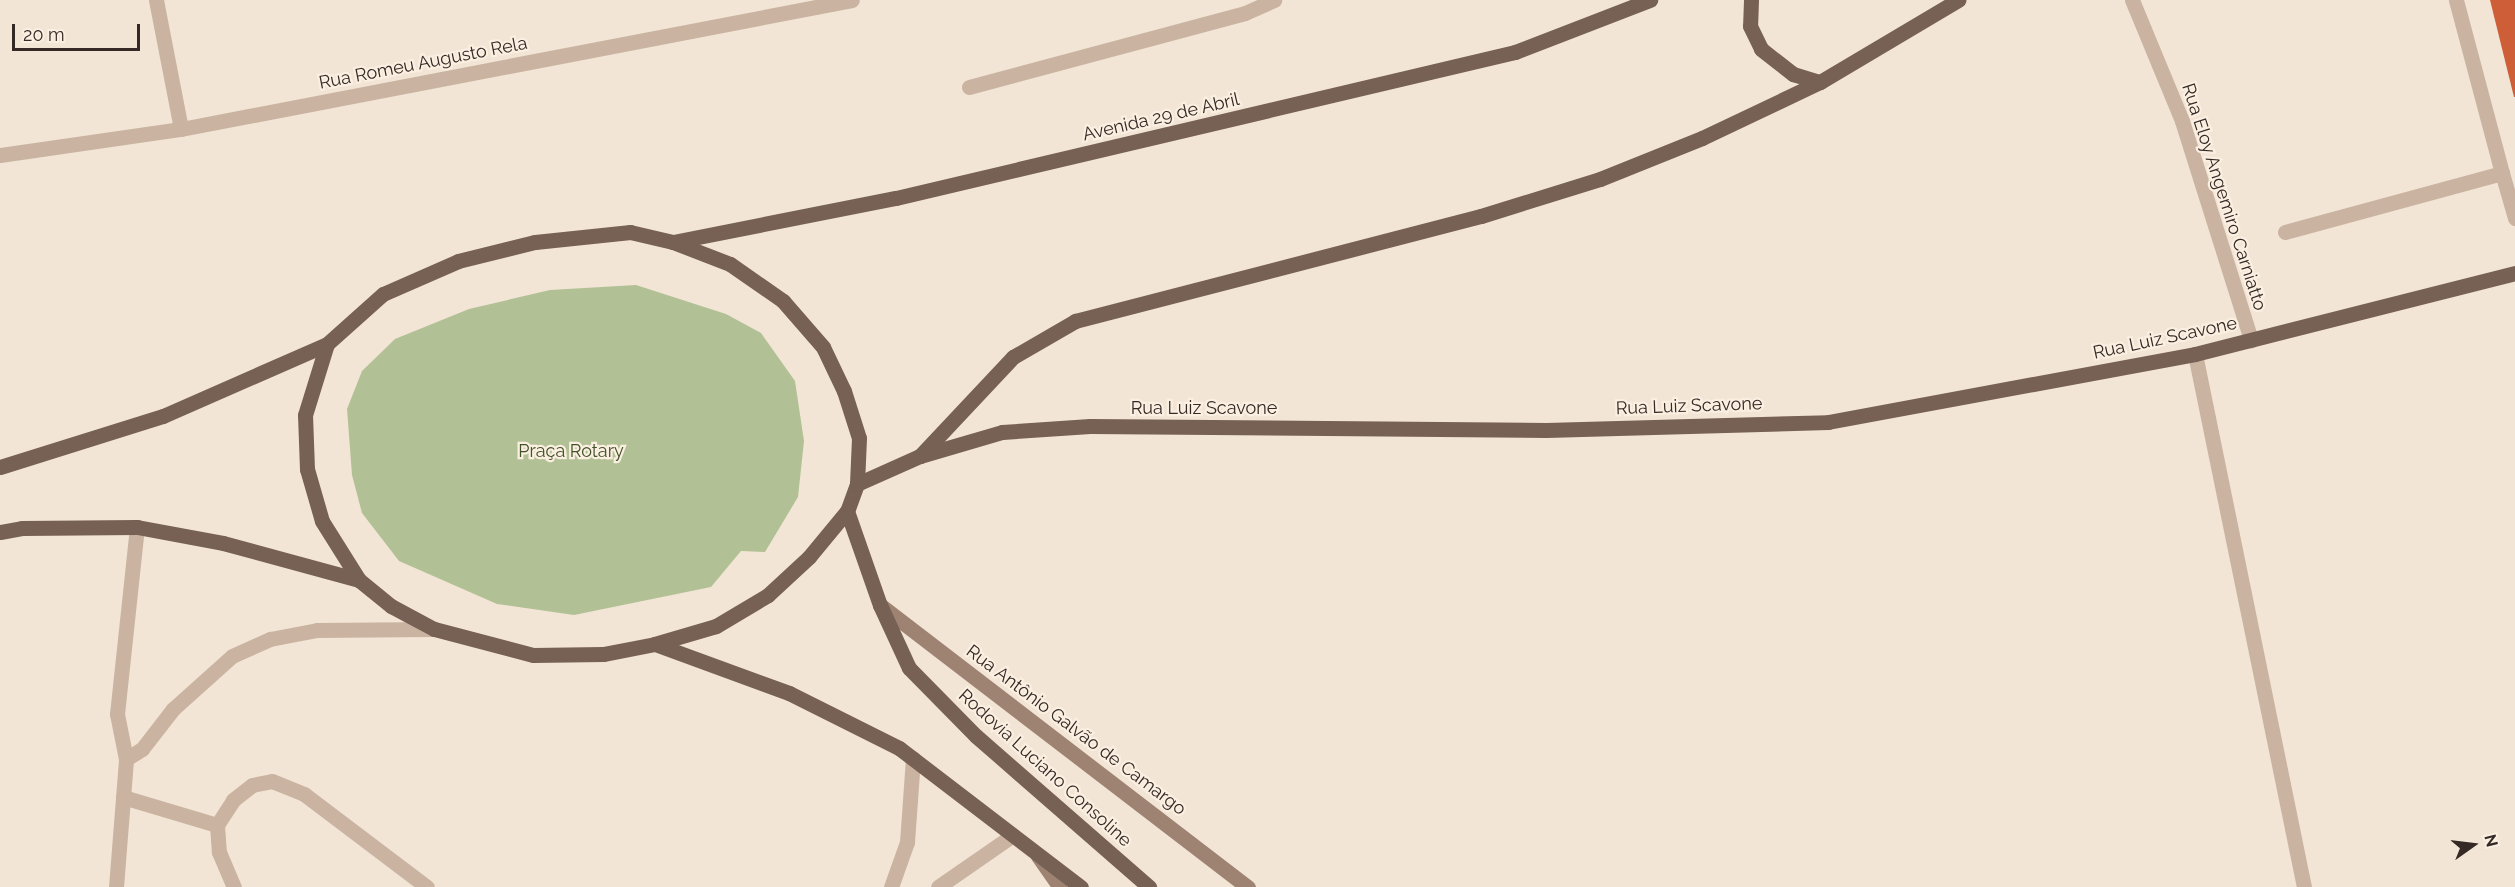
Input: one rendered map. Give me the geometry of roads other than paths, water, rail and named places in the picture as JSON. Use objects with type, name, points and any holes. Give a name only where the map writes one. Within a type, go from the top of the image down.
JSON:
[{"type":"main road","name":"Avenida 29 de Abril","points":[[673,242],[952,185],[1515,52],[1650,0]]},
{"type":"main road","points":[[1751,0],[1750,26],[1761,49],[1793,74],[1820,82]]},
{"type":"main road","points":[[920,456],[1012,357],[1075,321],[1481,216],[1600,179],[1702,138],[1820,82],[1958,0]]},
{"type":"main road","points":[[0,467],[163,416],[327,344],[383,294],[458,261],[535,242],[630,232],[673,242],[730,264],[783,301],[824,347],[844,391],[859,438],[857,484],[848,511],[810,557],[768,595],[716,626],[655,644],[603,654],[533,655],[434,629],[392,606],[360,580],[322,521],[307,469],[305,415],[327,344]]},
{"type":"main road","name":"Rua Luiz Scavone","points":[[857,484],[920,456],[1002,432],[1090,426],[1546,430],[1828,422],[2195,354],[2515,273]]},
{"type":"main road","name":"Rodovia Luciano Consoline","points":[[848,511],[880,605],[909,668],[976,736],[1149,887]]},
{"type":"main road","points":[[0,532],[22,528],[137,527],[223,543],[360,580]]},
{"type":"main road","name":"Rua Antônio Galvão de Camargo","points":[[880,605],[1248,887]]},
{"type":"main road","points":[[655,644],[789,693],[899,748],[1081,887]]},
{"type":"main road","points":[[1035,852],[1060,887]]},
{"type":"street","points":[[156,0],[181,129]]},
{"type":"street","name":"Rua Romeu Augusto Rela","points":[[0,155],[181,129],[852,0]]},
{"type":"street","points":[[969,87],[1245,13],[1274,0]]},
{"type":"street","name":"Rua Eloy Angemiro Carniatto","points":[[2132,0],[2182,121],[2251,340]]},
{"type":"street","points":[[2456,0],[2515,218]]},
{"type":"street","points":[[2284,232],[2502,173]]},
{"type":"street","points":[[2195,354],[2304,887]]},
{"type":"street","points":[[116,887],[126,759],[117,714],[137,527]]},
{"type":"street","points":[[126,759],[142,749],[173,709],[232,656],[270,639],[316,630],[434,629]]},
{"type":"street","points":[[891,887],[907,842],[913,758]]},
{"type":"street","points":[[234,887],[219,852],[217,825],[233,800],[252,785],[272,781],[304,794],[426,887]]},
{"type":"street","points":[[123,797],[217,825]]},
{"type":"street","points":[[938,887],[1013,835]]},
{"type":"park label","name":"Praça Rotary","points":[[571,451]]}]
